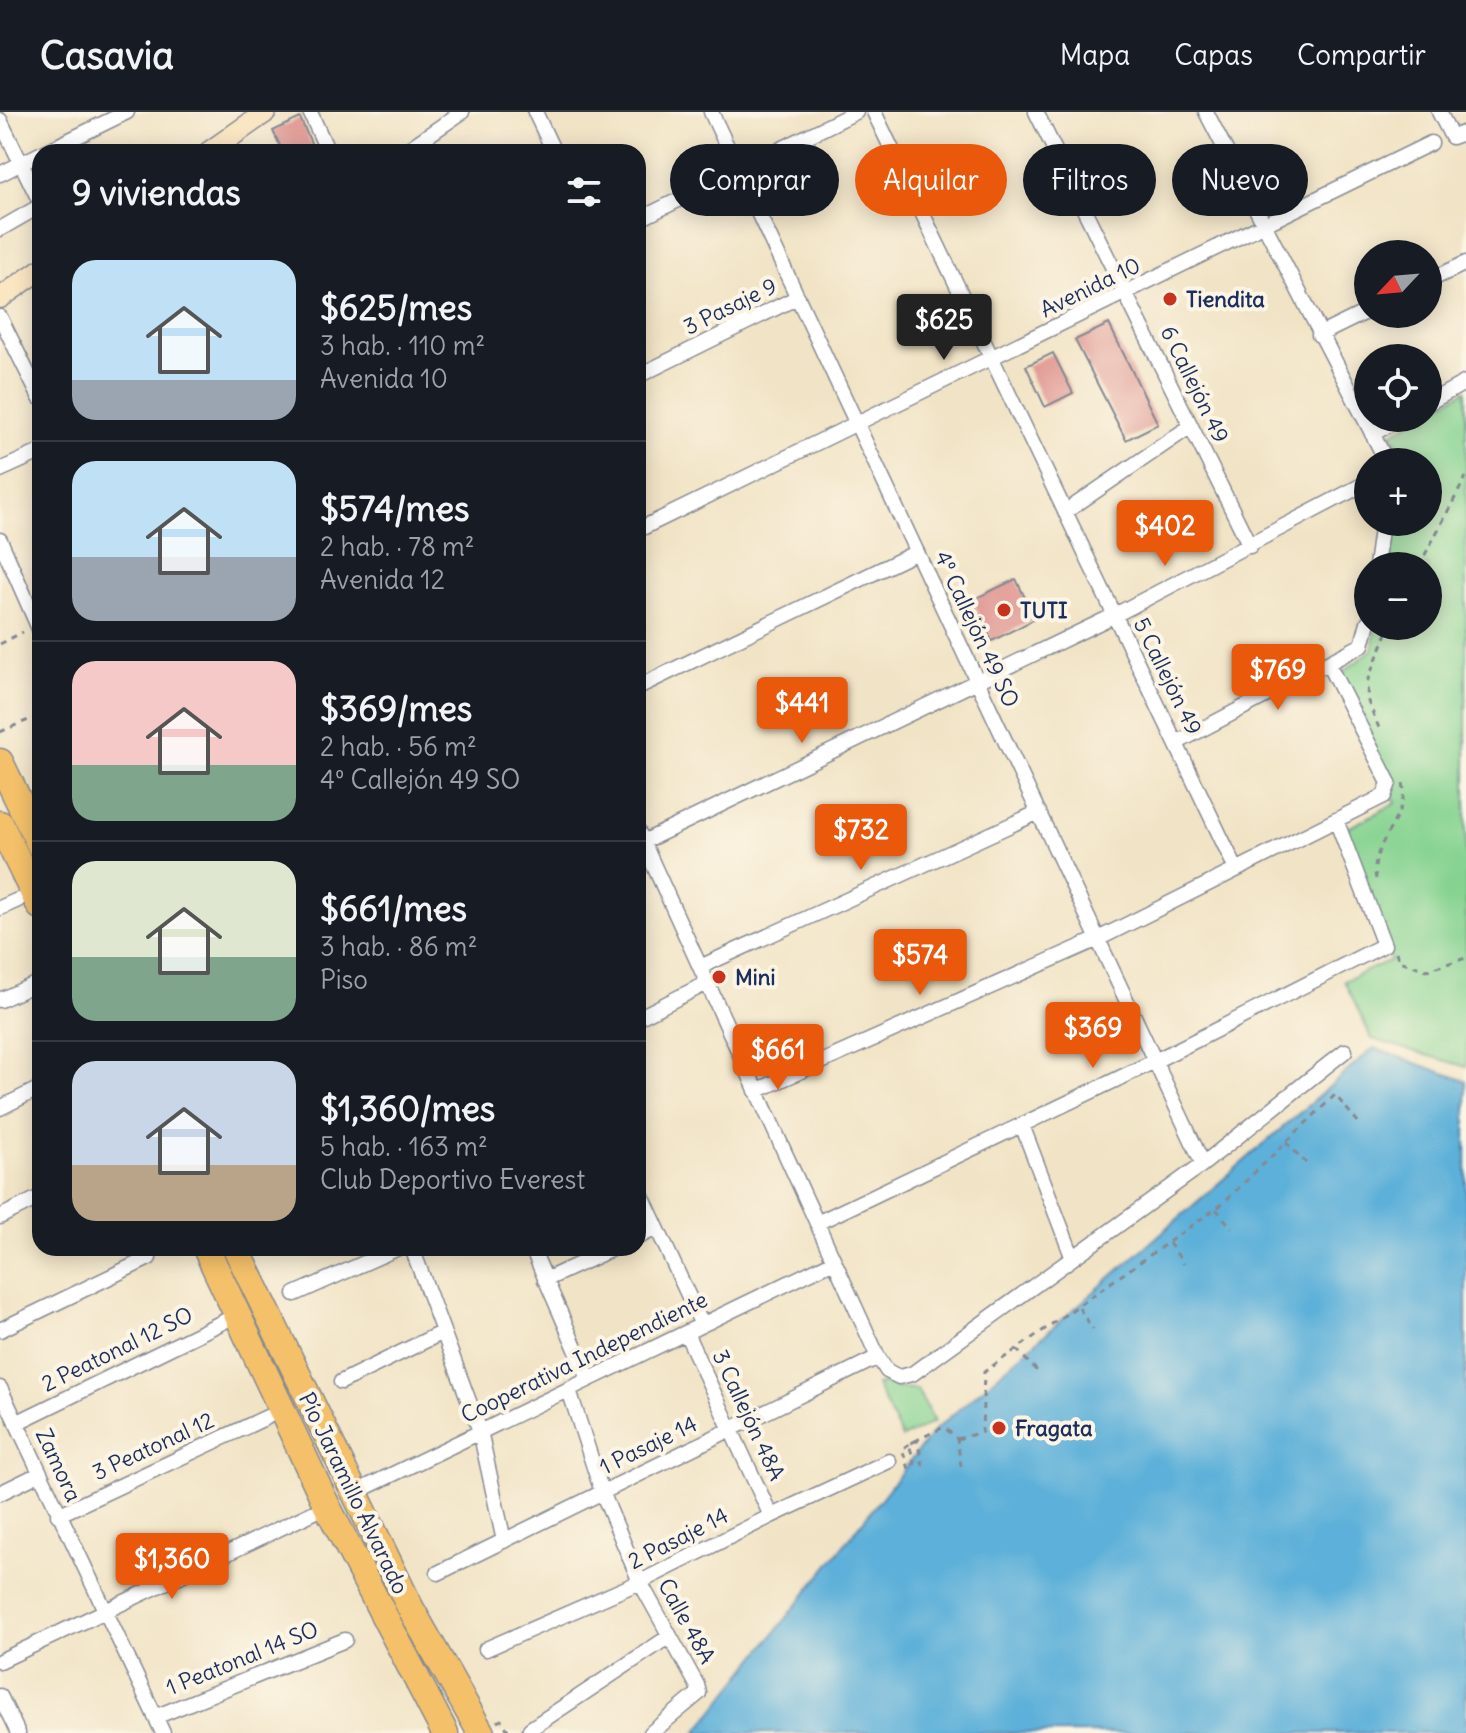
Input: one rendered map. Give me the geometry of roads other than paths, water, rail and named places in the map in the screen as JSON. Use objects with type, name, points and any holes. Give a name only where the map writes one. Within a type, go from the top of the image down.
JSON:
[{"type":"highway","points":[[0,762],[32,828]]},
{"type":"highway","points":[[0,824],[29,903]]},
{"type":"highway","name":"Pío Jaramillo Alvarado","points":[[210,1256],[327,1506],[445,1733]]},
{"type":"highway","name":"Pío Jaramillo Alvarado","points":[[240,1256],[411,1609],[481,1733]]},
{"type":"street","points":[[61,144],[127,112]]},
{"type":"street","points":[[222,144],[266,112]]},
{"type":"street","points":[[310,112],[324,144]]},
{"type":"street","points":[[416,144],[462,112]]},
{"type":"street","points":[[535,112],[550,144]]},
{"type":"street","name":"4º Callejón 49 SO","points":[[711,112],[726,144]]},
{"type":"street","points":[[790,144],[856,112]]},
{"type":"street","name":"5 Callejón 49","points":[[874,112],[1236,869]]},
{"type":"street","name":"6 Callejón 49","points":[[1036,112],[1250,546]]},
{"type":"street","points":[[1206,112],[1380,448]]},
{"type":"street","points":[[1439,112],[1452,137],[1466,132]]},
{"type":"street","points":[[0,120],[32,187]]},
{"type":"street","name":"Avenida 10","points":[[646,526],[993,360],[1431,143]]},
{"type":"street","points":[[0,174],[32,158]]},
{"type":"street","points":[[646,216],[670,204]]},
{"type":"street","points":[[0,229],[32,209]]},
{"type":"street","name":"4º Callejón 49 SO","points":[[760,216],[1203,1164]]},
{"type":"street","points":[[1442,274],[1466,263]]},
{"type":"street","points":[[0,298],[32,276]]},
{"type":"street","name":"3 Pasaje 9","points":[[646,372],[798,297]]},
{"type":"street","points":[[0,317],[32,382]]},
{"type":"street","points":[[1319,335],[1354,318]]},
{"type":"street","points":[[1442,395],[1466,382]]},
{"type":"street","points":[[1065,512],[1191,426]]},
{"type":"street","points":[[1372,434],[1376,432]]},
{"type":"street","points":[[0,470],[32,456]]},
{"type":"street","points":[[646,834],[1115,615],[1354,490]]},
{"type":"street","points":[[0,540],[32,612]]},
{"type":"street","points":[[646,683],[917,552]]},
{"type":"street","points":[[1176,743],[1328,664],[1362,645],[1363,640]]},
{"type":"street","points":[[756,1091],[1098,939],[1384,796],[1389,783],[1328,664]]},
{"type":"street","points":[[700,967],[1039,812]]},
{"type":"street","points":[[817,1223],[1155,1061],[1384,945],[1336,820]]},
{"type":"street","points":[[646,850],[878,1357],[887,1371],[899,1377],[912,1374],[1203,1164],[1345,1051]]},
{"type":"street","points":[[0,908],[29,903]]},
{"type":"street","points":[[646,1014],[707,983]]},
{"type":"street","points":[[0,1000],[32,986]]},
{"type":"street","points":[[0,1108],[32,1092]]},
{"type":"street","points":[[1022,1125],[1072,1256]]},
{"type":"street","points":[[0,1217],[32,1201]]},
{"type":"street","name":"3 Callejón 48A","points":[[646,1204],[702,1325]]},
{"type":"street","points":[[646,1233],[657,1228]]},
{"type":"street","points":[[295,1294],[380,1256]]},
{"type":"street","points":[[415,1256],[480,1431],[504,1541]]},
{"type":"street","points":[[535,1256],[589,1379]]},
{"type":"street","points":[[545,1280],[597,1256]]},
{"type":"street","points":[[0,1330],[149,1258]]},
{"type":"street","name":"Cooperativa Independiente","points":[[354,1493],[834,1261]]},
{"type":"street","name":"2 Peatonal 12 SO","points":[[16,1423],[237,1315]]},
{"type":"street","points":[[341,1382],[441,1333]]},
{"type":"street","name":"3 Callejón 48A","points":[[686,1333],[771,1516]]},
{"type":"street","name":"1 Pasaje 14","points":[[438,1573],[878,1357]]},
{"type":"street","name":"Zamora","points":[[0,1388],[163,1733]]},
{"type":"street","name":"Calle 48A","points":[[569,1390],[602,1492],[640,1582],[699,1693],[651,1733]]},
{"type":"street","name":"3 Peatonal 12","points":[[58,1515],[267,1417]]},
{"type":"street","name":"2 Pasaje 14","points":[[486,1649],[640,1582],[889,1461]]},
{"type":"street","points":[[0,1493],[39,1474]]},
{"type":"street","points":[[0,1661],[327,1506]]},
{"type":"street","points":[[530,1729],[670,1636]]},
{"type":"street","name":"1 Peatonal 14 SO","points":[[155,1717],[345,1640]]},
{"type":"street","points":[[0,1696],[18,1733]]},
{"type":"water","points":[[1374,1048],[1466,1081],[1466,1733],[696,1733],[934,1431]]},
{"type":"place","name":"Tiendita","points":[[1170,299]]},
{"type":"place","name":"TUTI","points":[[1004,610]]},
{"type":"place","name":"Mini","points":[[719,977]]},
{"type":"place","name":"Fragata","points":[[999,1428]]}]
